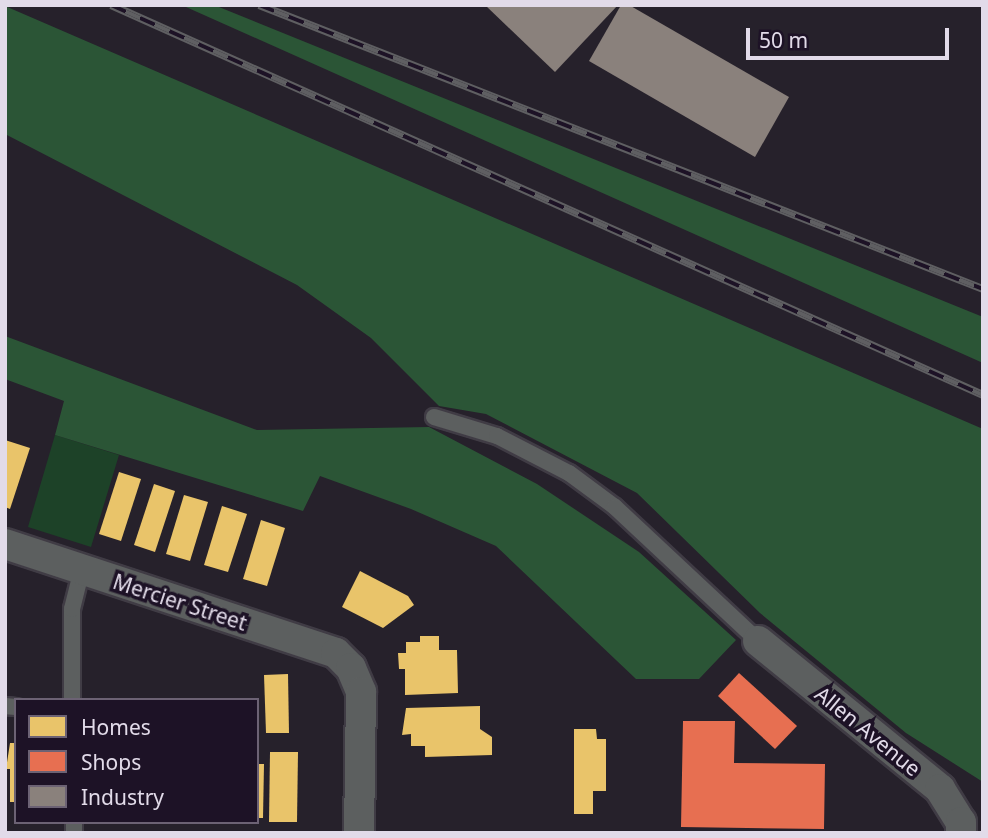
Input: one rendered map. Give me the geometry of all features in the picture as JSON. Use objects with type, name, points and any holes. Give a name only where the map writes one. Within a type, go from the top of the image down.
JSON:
[{"type":"street","name":"Mercier Street","points":[[5,544],[336,653],[351,667],[361,692],[359,833]]},
{"type":"street","name":"Allen Avenue","points":[[758,641],[940,789],[961,822],[961,833]]},
{"type":"lane","points":[[434,417],[497,436],[569,473],[615,507],[758,641]]},
{"type":"lane","points":[[72,698],[72,609],[82,569]]},
{"type":"green space","points":[[214,5],[983,317],[983,363],[186,7]]},
{"type":"green space","points":[[5,6],[983,429],[983,782],[906,733],[760,613],[637,493],[486,414],[439,406],[371,338],[297,285],[5,134]]},
{"type":"green space","points":[[5,336],[257,430],[429,427],[537,484],[639,552],[736,640],[699,679],[636,679],[496,546],[411,509],[320,476],[303,511],[55,435],[64,401],[5,379]]},
{"type":"green space","points":[[55,435],[119,455],[91,547],[28,527]]},
{"type":"building: Homes","points":[[5,440],[30,448],[10,509],[5,507]]},
{"type":"building: Homes","points":[[119,472],[141,479],[121,541],[99,534]]},
{"type":"building: Homes","points":[[154,484],[175,491],[155,552],[134,545]]},
{"type":"building: Homes","points":[[184,495],[208,502],[190,561],[166,554]]},
{"type":"building: Homes","points":[[222,506],[247,514],[228,572],[204,565]]},
{"type":"building: Homes","points":[[261,520],[285,528],[267,586],[243,579]]},
{"type":"building: Homes","points":[[360,571],[408,596],[414,605],[383,628],[342,607]]},
{"type":"building: Homes","points":[[420,636],[439,636],[439,650],[457,650],[458,693],[405,695],[405,669],[399,669],[398,653],[406,653],[406,642],[420,642]]},
{"type":"building: Homes","points":[[288,674],[289,733],[266,733],[264,675]]},
{"type":"building: Homes","points":[[480,706],[480,729],[492,737],[492,755],[425,757],[425,746],[411,746],[411,734],[402,735],[406,708]]},
{"type":"building: Homes","points":[[574,729],[596,729],[597,739],[606,739],[606,791],[593,791],[593,814],[574,814]]},
{"type":"building: Homes","points":[[10,743],[14,743],[14,802],[10,802],[10,769],[6,769]]},
{"type":"building: Homes","points":[[270,752],[298,752],[297,822],[269,822]]},
{"type":"building: Homes","points":[[259,764],[264,764],[263,818],[259,818]]},
{"type":"building: Shops","points":[[739,673],[797,726],[775,749],[718,696]]},
{"type":"building: Shops","points":[[683,721],[735,721],[734,763],[825,764],[824,829],[681,827]]},
{"type":"building: Industry","points":[[485,5],[618,5],[555,72]]},
{"type":"building: Industry","points":[[621,5],[629,5],[789,97],[755,157],[589,61]]},
{"type":"railway","points":[[111,5],[983,395]]},
{"type":"railway","points":[[259,5],[983,289]]}]
